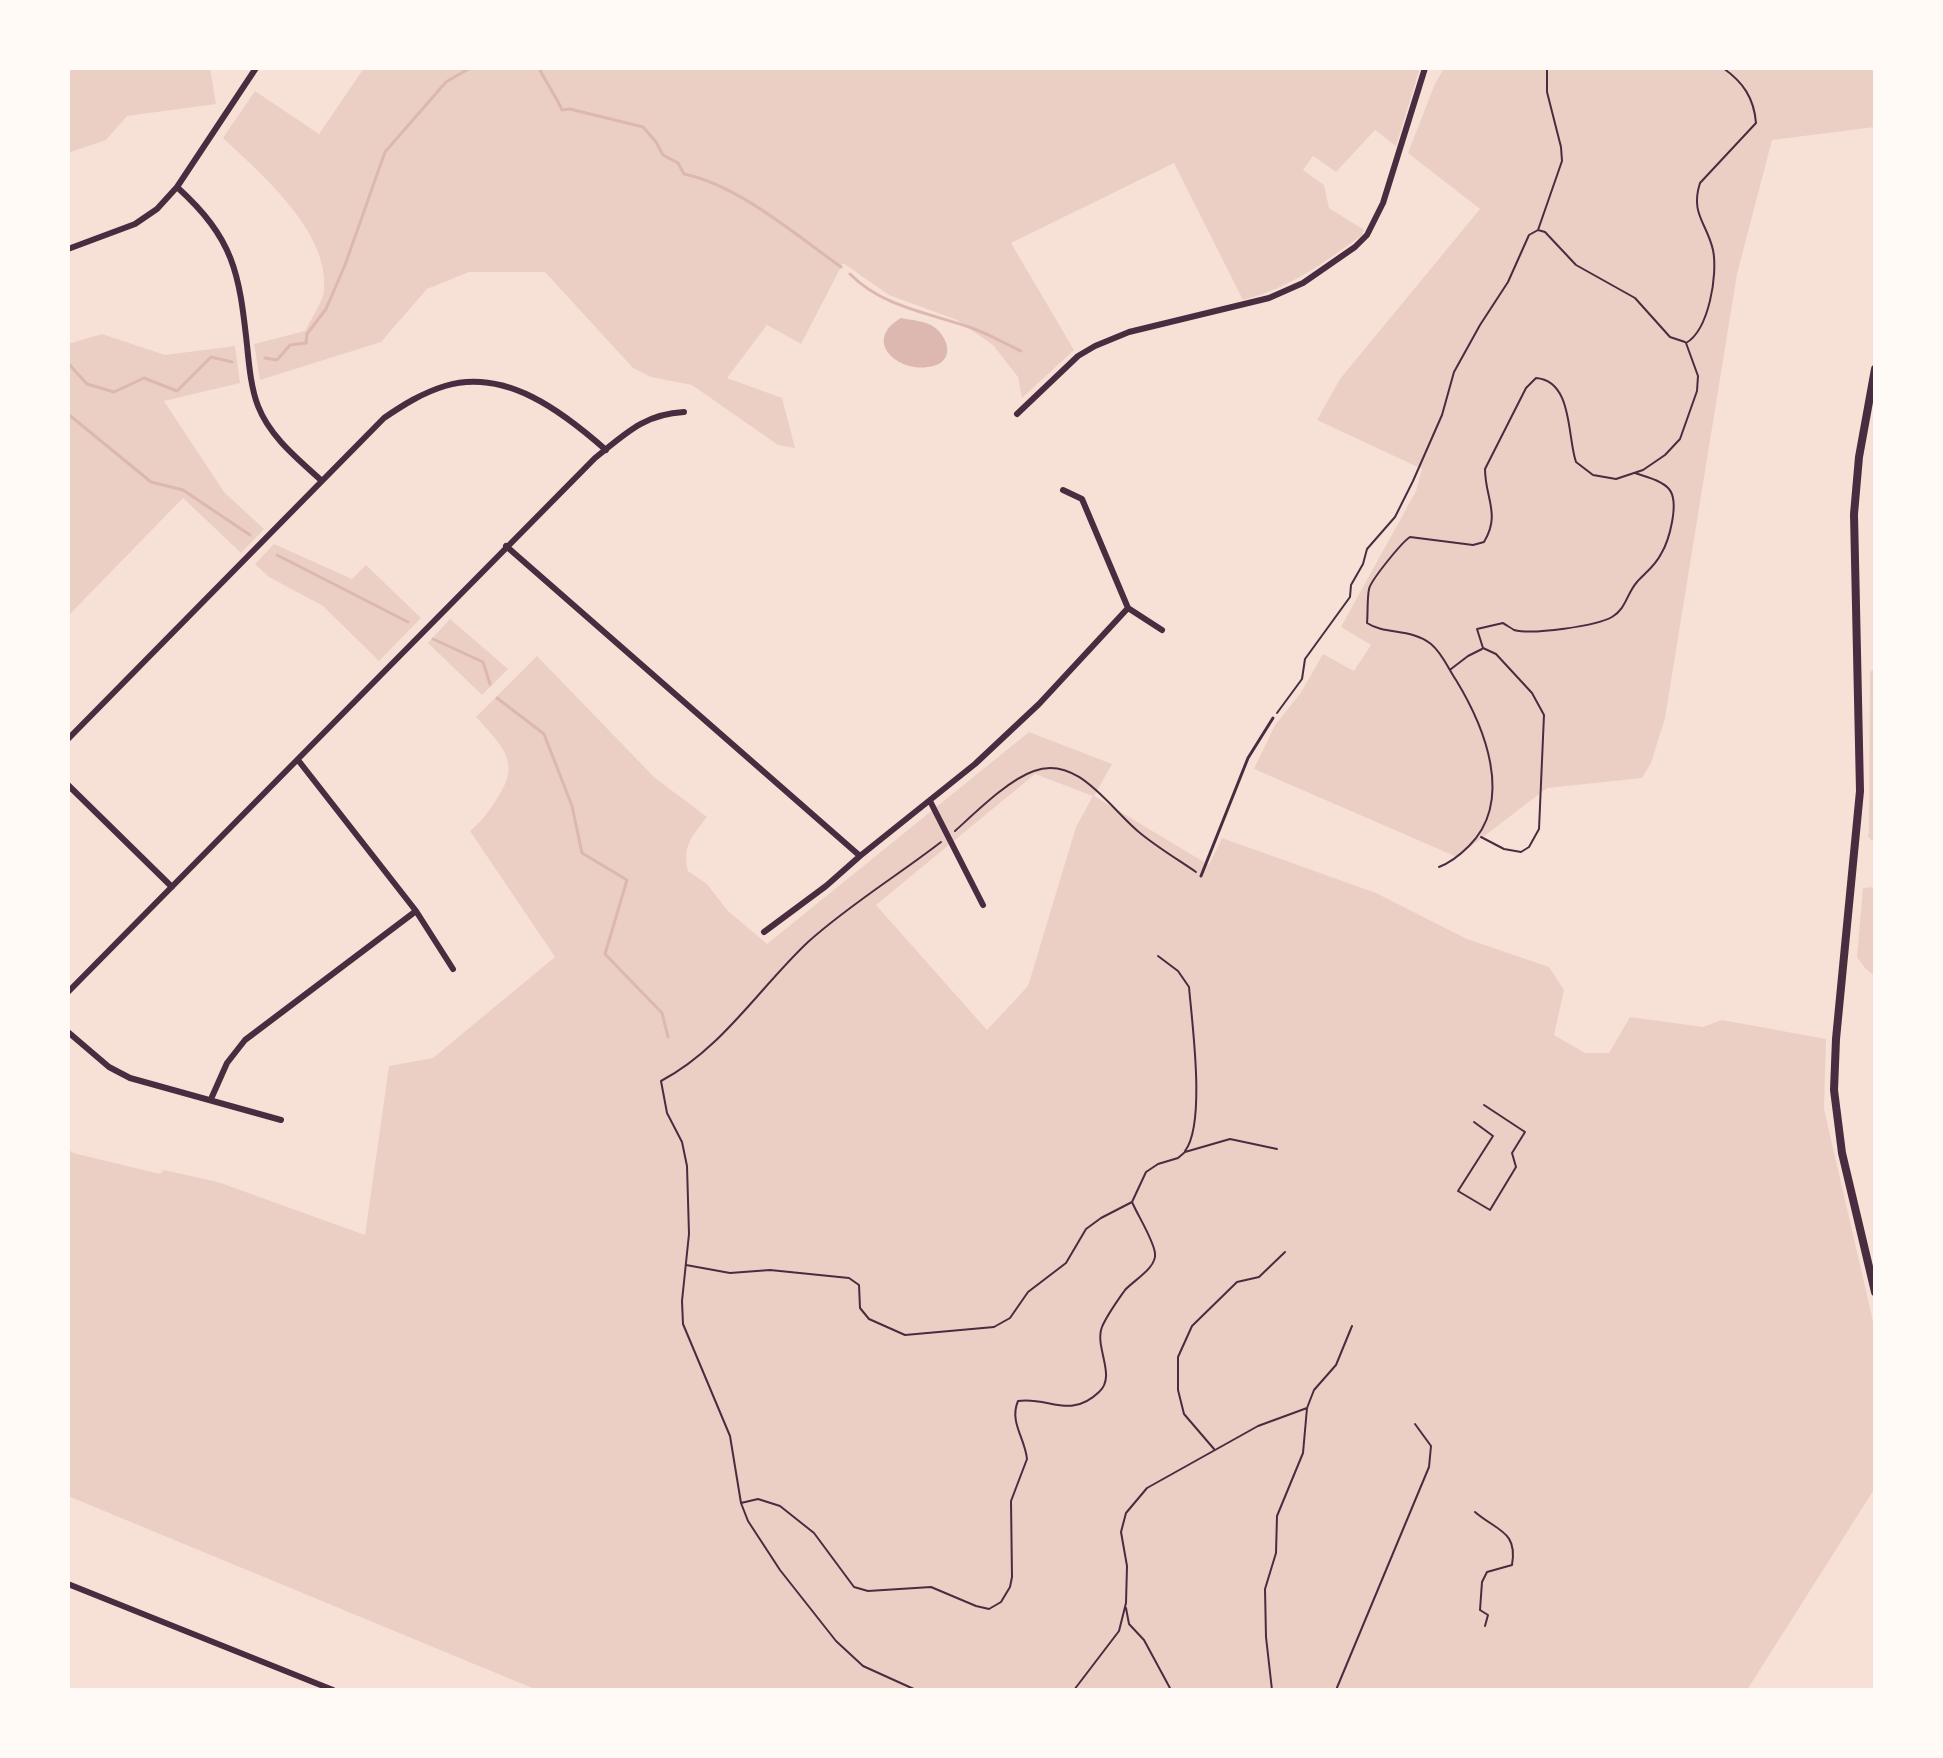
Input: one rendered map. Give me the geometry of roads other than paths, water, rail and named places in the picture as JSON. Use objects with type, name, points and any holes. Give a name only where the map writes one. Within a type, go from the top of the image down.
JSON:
[{"type":"main road","points":[[1875,369],[1859,457],[1854,514],[1860,791],[1836,1039],[1834,1090],[1842,1153],[1875,1292]]},
{"type":"street","points":[[68,249],[135,224],[157,209],[177,187],[256,68]]},
{"type":"street","points":[[1017,414],[1078,356],[1095,346],[1129,332],[1269,298],[1303,283],[1355,247],[1367,235],[1383,203],[1425,68]]},
{"type":"street","points":[[177,187],[200,208],[217,230],[232,258],[241,290],[249,364],[258,406],[273,432],[322,481]]},
{"type":"street","points":[[68,739],[384,418],[414,398],[447,385],[475,383],[511,386],[571,420],[606,450]]},
{"type":"street","points":[[68,992],[506,546],[606,450],[638,424],[662,413],[684,412]]},
{"type":"street","points":[[1063,490],[1082,499],[1128,608],[1162,630]]},
{"type":"street","points":[[506,546],[860,856]]},
{"type":"street","points":[[764,932],[826,886],[975,764],[1039,704],[1128,608]]},
{"type":"street","points":[[298,760],[416,911],[453,969]]},
{"type":"street","points":[[68,785],[172,887]]},
{"type":"street","points":[[930,801],[983,905]]},
{"type":"street","points":[[211,1099],[227,1063],[245,1040],[416,911]]},
{"type":"street","points":[[68,1032],[109,1067],[130,1078],[281,1120]]},
{"type":"street","points":[[68,1584],[333,1690]]},
{"type":"lane","points":[[1201,876],[1248,758],[1273,718]]},
{"type":"waterway","points":[[265,358],[277,360],[290,345],[306,343],[307,334],[326,309],[345,265],[385,152],[446,82],[470,68]]},
{"type":"waterway","points":[[539,68],[562,110],[570,109],[643,127],[663,155],[678,163],[684,174],[746,200],[841,267]]},
{"type":"waterway","points":[[850,274],[862,285],[890,301],[976,329],[1021,351]]},
{"type":"waterway","points":[[68,363],[87,384],[114,392],[144,378],[177,391],[211,357],[232,362]]},
{"type":"waterway","points":[[68,414],[151,482],[183,490],[250,535]]},
{"type":"waterway","points":[[277,555],[408,622]]},
{"type":"waterway","points":[[433,639],[483,662],[490,684]]},
{"type":"waterway","points":[[497,698],[544,734],[572,806],[582,853],[627,880],[605,954],[662,1013],[668,1037]]}]
